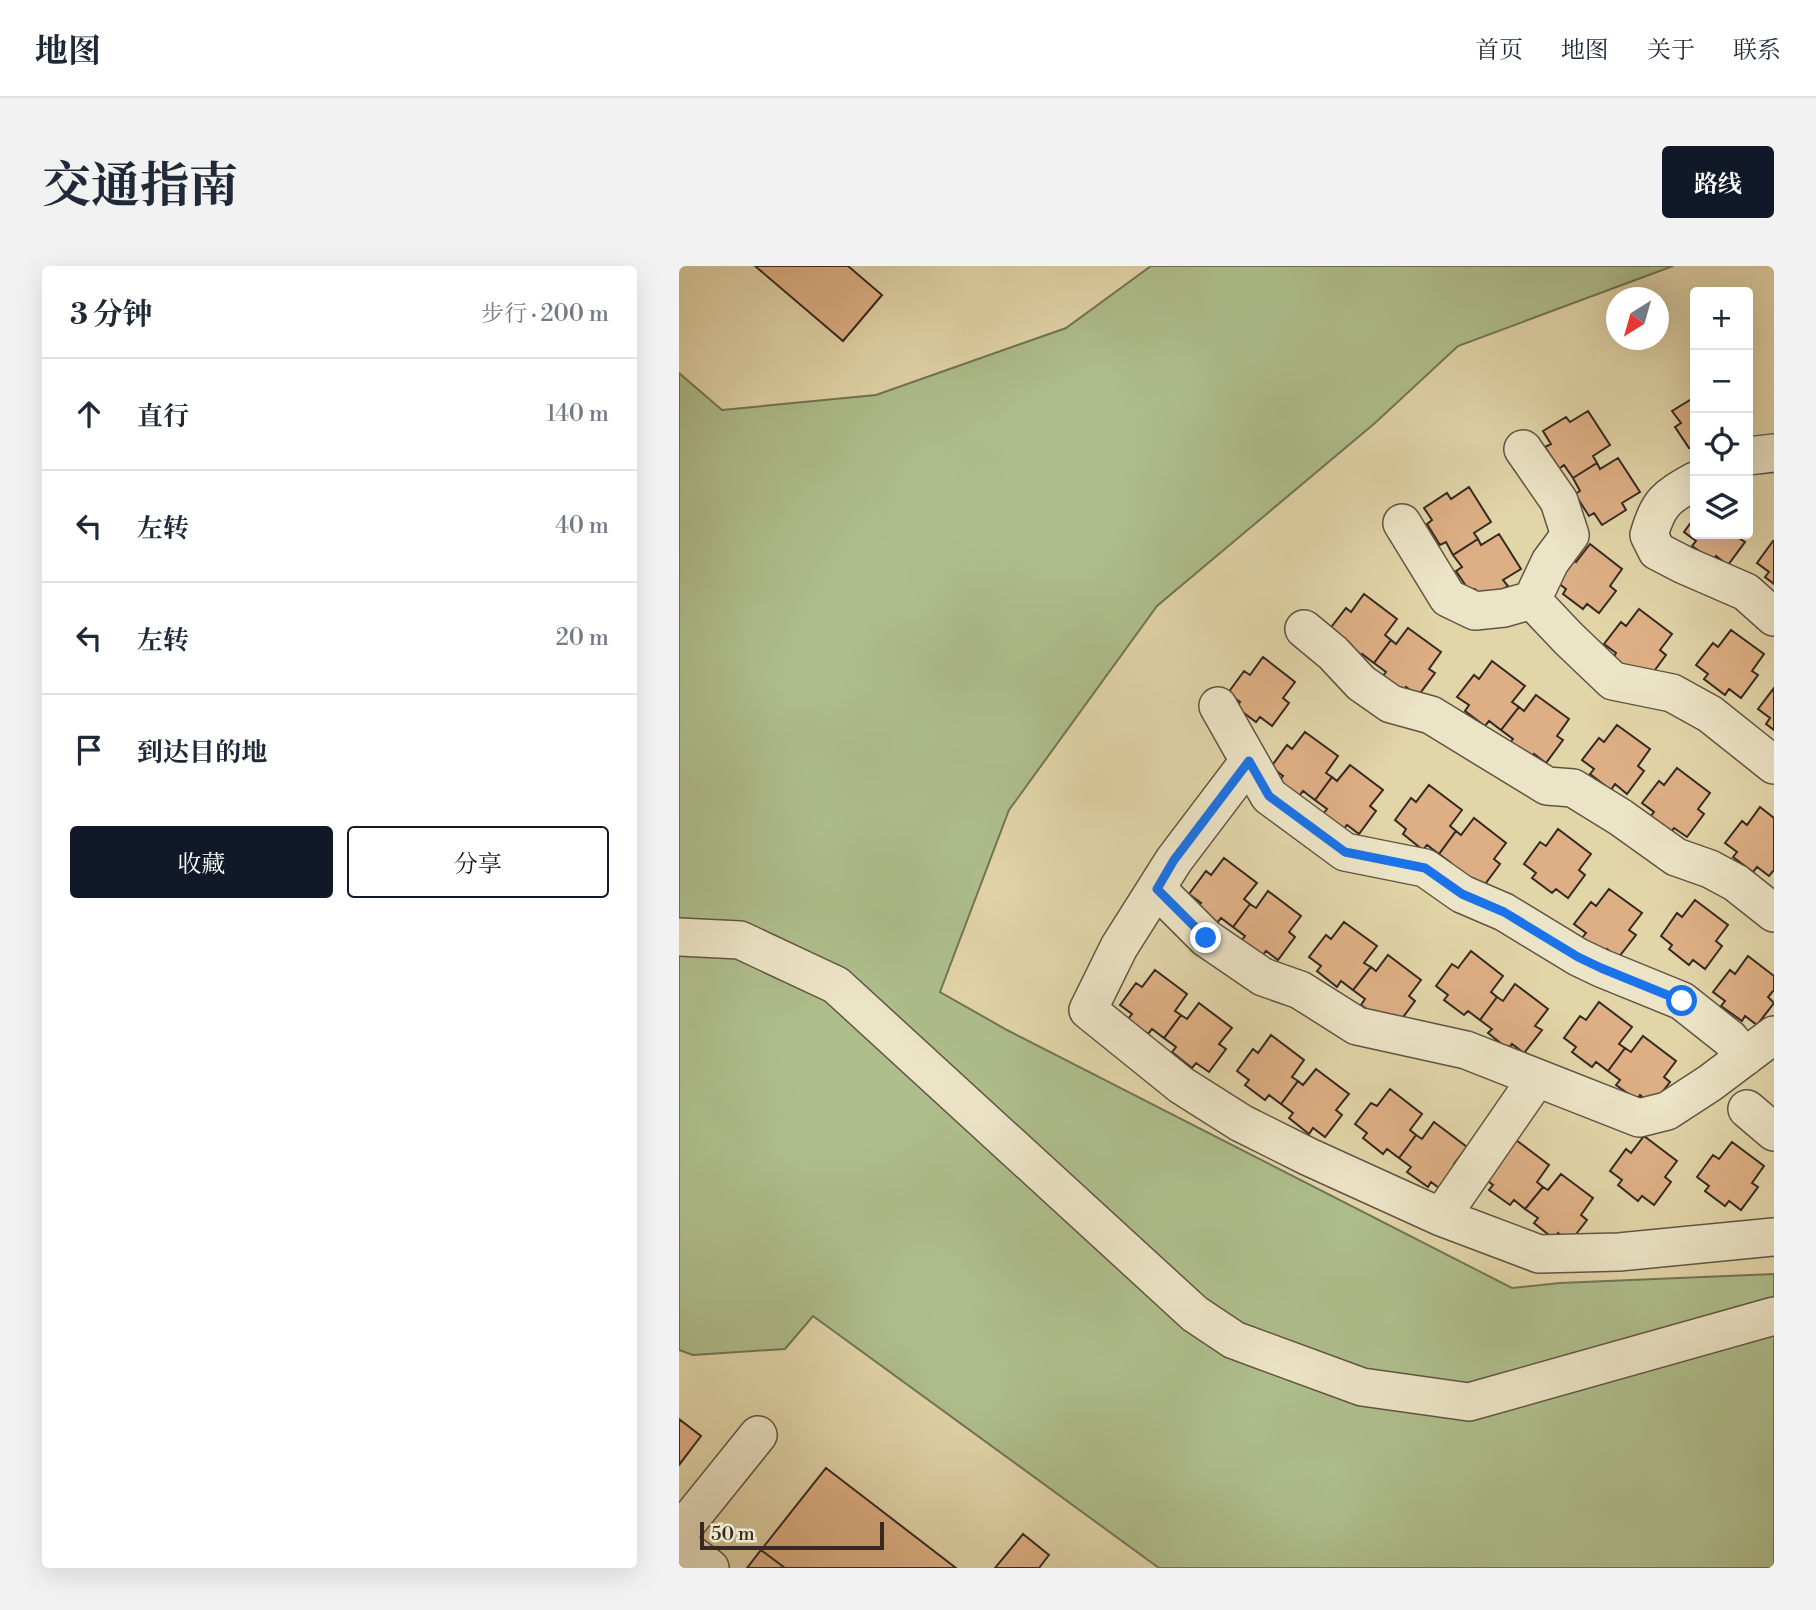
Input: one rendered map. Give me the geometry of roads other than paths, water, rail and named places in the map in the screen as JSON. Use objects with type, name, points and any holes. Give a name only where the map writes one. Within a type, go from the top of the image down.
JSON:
[{"type":"lane","points":[[1402,523],[1448,597],[1475,611],[1503,608],[1532,600],[1550,562],[1570,535],[1559,501],[1523,449]]},
{"type":"lane","points":[[1753,455],[1774,453]]},
{"type":"lane","points":[[1690,484],[1676,491],[1657,509],[1650,535],[1657,551],[1746,592],[1774,617]]},
{"type":"lane","points":[[1532,600],[1613,681],[1672,692],[1710,714],[1774,765]]},
{"type":"lane","points":[[1304,629],[1333,653],[1360,683],[1391,704],[1431,715],[1547,786],[1573,788],[1676,857],[1710,869],[1736,883],[1774,913]]},
{"type":"lane","points":[[1218,706],[1269,796],[1345,852],[1425,868],[1462,894],[1504,912],[1578,957],[1682,1001],[1730,1039],[1745,1057]]},
{"type":"lane","points":[[1249,761],[1174,860],[1119,947],[1088,1010],[1181,1085],[1241,1123],[1441,1217],[1539,1254],[1619,1252],[1774,1237]]},
{"type":"lane","points":[[1157,889],[1206,938],[1262,977],[1300,990],[1357,1026],[1466,1050],[1639,1118],[1667,1111],[1774,1035]]},
{"type":"lane","points":[[679,937],[740,940],[836,985],[1195,1314],[1234,1340],[1361,1387],[1469,1402],[1774,1316]]},
{"type":"lane","points":[[1441,1217],[1537,1078]]},
{"type":"lane","points":[[679,1533],[758,1435]]},
{"type":"lane","points":[[679,1545],[710,1568]]}]
